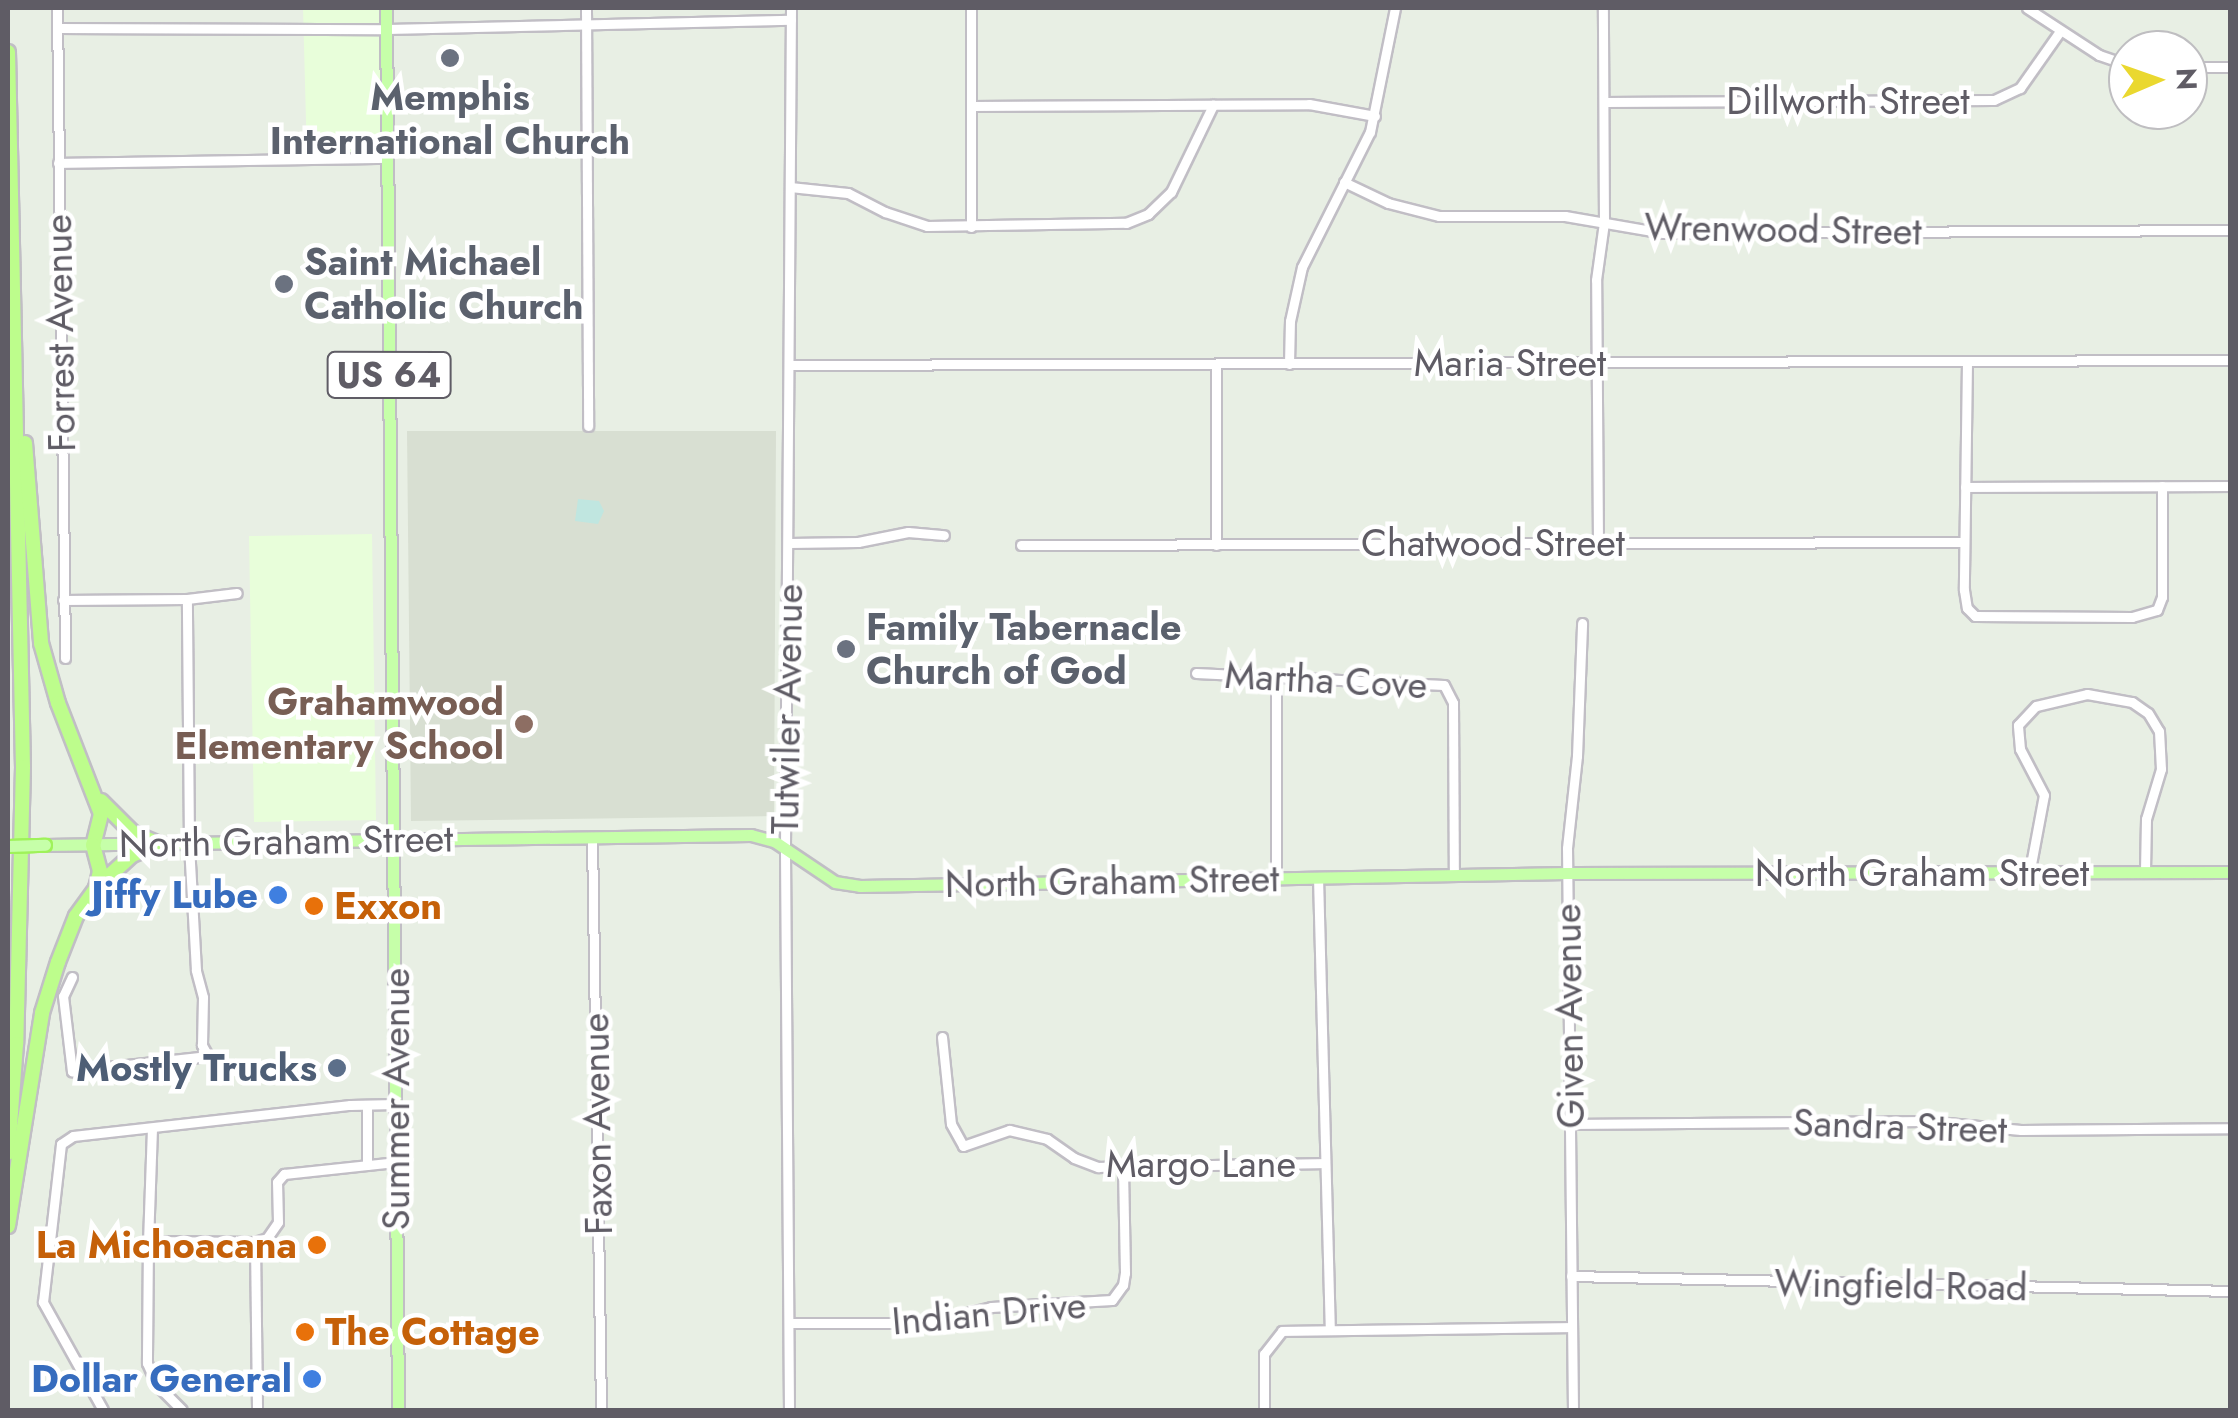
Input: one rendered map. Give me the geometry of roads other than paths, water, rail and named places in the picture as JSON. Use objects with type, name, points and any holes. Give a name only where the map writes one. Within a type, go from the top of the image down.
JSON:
[{"type":"highway","points":[[8,52],[23,767],[16,1026],[8,1154]]},
{"type":"highway","points":[[11,212],[41,643],[58,703],[101,814],[94,845],[100,871],[96,888]]},
{"type":"highway","points":[[92,790],[133,833],[159,844]]},
{"type":"highway","points":[[8,1226],[42,1013],[76,916],[96,888],[132,855],[159,844]]},
{"type":"main road","name":"Summer Avenue","points":[[386,8],[398,1410]]},
{"type":"main road","name":"North Graham Street","points":[[8,846],[751,836],[785,848],[834,882],[860,886],[1567,873],[2230,872]]},
{"type":"street","name":"Forrest Avenue","points":[[57,8],[66,658]]},
{"type":"street","points":[[586,8],[588,426]]},
{"type":"street","name":"Tutwiler Avenue","points":[[788,1410],[785,848],[792,8]]},
{"type":"street","points":[[971,8],[971,227]]},
{"type":"street","points":[[1289,364],[1290,321],[1302,267],[1375,116],[1395,8]]},
{"type":"street","points":[[1598,543],[1596,280],[1604,222],[1603,8]]},
{"type":"street","points":[[2027,8],[2108,58]]},
{"type":"street","points":[[57,28],[386,29],[791,20]]},
{"type":"street","name":"Dillworth Street","points":[[1604,102],[1994,100],[2020,88],[2060,31]]},
{"type":"street","points":[[790,187],[848,194],[926,226],[1103,227],[1138,220],[1171,192],[1213,105]]},
{"type":"street","points":[[971,106],[1324,105],[1375,116]]},
{"type":"street","points":[[58,163],[388,158]]},
{"type":"street","name":"Wrenwood Street","points":[[1344,182],[1388,203],[1439,216],[1554,216],[1677,234],[2230,230]]},
{"type":"street","name":"Maria Street","points":[[788,366],[2230,360]]},
{"type":"street","points":[[1966,362],[1967,608],[1989,619],[2152,614],[2160,603],[2162,486]]},
{"type":"street","points":[[1216,364],[1216,544]]},
{"type":"street","points":[[1965,487],[2230,486]]},
{"type":"street","points":[[789,543],[858,542],[908,532],[944,534]]},
{"type":"street","name":"Chatwood Street","points":[[1021,545],[1964,542]]},
{"type":"street","points":[[64,600],[188,599],[237,592]]},
{"type":"street","points":[[72,977],[63,996],[72,1071],[208,1056],[202,1045],[202,997],[196,970],[189,843],[188,599]]},
{"type":"street","name":"Given Avenue","points":[[1573,1410],[1567,873],[1582,623]]},
{"type":"street","name":"Martha Cove","points":[[1196,674],[1427,680],[1447,688],[1453,703],[1454,875]]},
{"type":"street","points":[[1276,676],[1276,878]]},
{"type":"street","points":[[2029,874],[2044,796],[2020,749],[2018,725],[2036,706],[2087,694],[2132,702],[2148,713],[2159,731],[2161,769],[2146,819],[2144,873]]},
{"type":"street","name":"Faxon Avenue","points":[[592,837],[601,1410]]},
{"type":"street","points":[[1318,877],[1330,1329]]},
{"type":"street","name":"Margo Lane","points":[[942,1037],[951,1124],[960,1144],[971,1146],[996,1133],[1017,1130],[1047,1139],[1089,1165],[1123,1168],[1325,1163]]},
{"type":"street","points":[[367,1104],[367,1166]]},
{"type":"street","points":[[103,1410],[42,1302],[60,1144],[72,1136],[396,1104]]},
{"type":"street","name":"Sandra Street","points":[[1570,1124],[1927,1122],[2021,1130],[2230,1128]]},
{"type":"street","points":[[152,1128],[147,1363],[157,1386],[182,1410]]},
{"type":"street","points":[[148,1241],[255,1242],[267,1238],[278,1222],[277,1182],[284,1174],[397,1162]]},
{"type":"street","name":"Indian Drive","points":[[789,1324],[925,1323],[991,1307],[1112,1300],[1124,1286],[1125,1274],[1123,1168]]},
{"type":"street","points":[[255,1242],[257,1410]]},
{"type":"street","name":"Wingfield Road","points":[[1572,1276],[2230,1292]]},
{"type":"street","points":[[1264,1410],[1263,1361],[1268,1343],[1282,1331],[1572,1327]]},
{"type":"place","name":"Memphis International Church","points":[[450,58]]},
{"type":"place","name":"Saint Michael Catholic Church","points":[[284,284]]},
{"type":"place","name":"Family Tabernacle Church of God","points":[[846,649]]},
{"type":"place","name":"Grahamwood Elementary School","points":[[524,724]]},
{"type":"place","name":"Jiffy Lube","points":[[278,895]]},
{"type":"place","name":"Exxon","points":[[314,906]]},
{"type":"place","name":"Mostly Trucks","points":[[337,1068]]},
{"type":"place","name":"La Michoacana","points":[[317,1245]]},
{"type":"place","name":"The Cottage","points":[[305,1332]]},
{"type":"place","name":"Dollar General","points":[[312,1379]]}]
